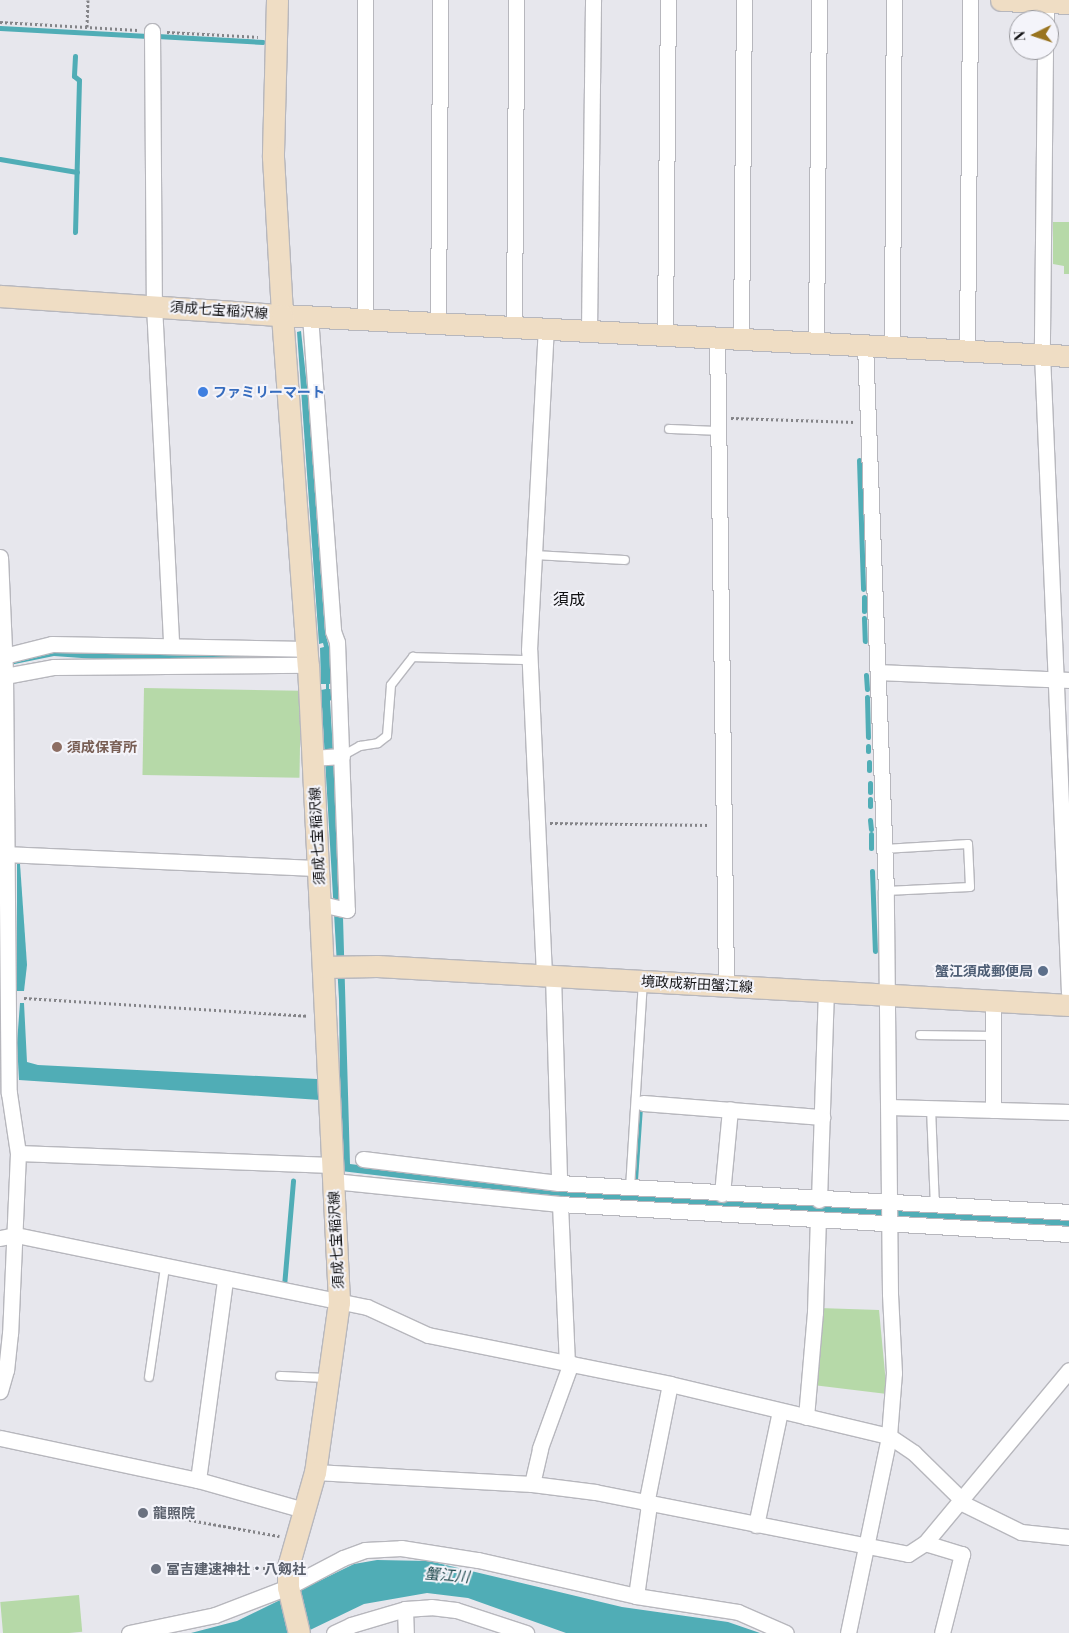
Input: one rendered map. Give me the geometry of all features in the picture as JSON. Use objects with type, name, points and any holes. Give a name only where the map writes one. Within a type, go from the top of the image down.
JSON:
[{"type":"main road","points":[[277,0],[273,157],[282,315],[1069,356]]},
{"type":"main road","points":[[1001,0],[1046,8],[1069,3]]},
{"type":"main road","name":"須成七宝稲沢線","points":[[0,296],[282,315],[307,657],[318,757],[318,868],[332,907],[337,967],[326,1018],[340,1302],[315,1472],[296,1539],[289,1581],[299,1633]]},
{"type":"main road","name":"境政成新田蟹江線","points":[[337,967],[549,975],[886,996],[1069,1005]]},
{"type":"street","points":[[365,0],[365,319]]},
{"type":"street","points":[[438,323],[440,0]]},
{"type":"street","points":[[514,327],[516,0]]},
{"type":"street","points":[[589,331],[593,0]]},
{"type":"street","points":[[665,335],[668,0]]},
{"type":"street","points":[[741,338],[744,0]]},
{"type":"street","points":[[816,342],[819,0]]},
{"type":"street","points":[[892,346],[894,0]]},
{"type":"street","points":[[967,350],[970,0]]},
{"type":"street","points":[[152,31],[154,306],[171,646]]},
{"type":"street","points":[[1045,60],[1042,354],[1062,680],[1069,992]]},
{"type":"street","points":[[310,316],[333,631],[337,642],[340,756],[332,907]]},
{"type":"street","points":[[546,328],[529,660],[537,822],[549,975],[559,1183]]},
{"type":"street","points":[[717,337],[726,985]]},
{"type":"street","points":[[848,1633],[889,1436],[894,1374],[886,996],[886,891],[865,345]]},
{"type":"street","points":[[0,557],[5,665],[10,1093],[18,1153],[16,1235],[6,1370],[0,1391]]},
{"type":"street","points":[[5,665],[52,644],[171,646],[307,657]]},
{"type":"street","points":[[5,665],[54,667],[307,657]]},
{"type":"street","points":[[878,672],[1062,680]]},
{"type":"street","points":[[318,757],[340,756]]},
{"type":"street","points":[[6,854],[318,868]]},
{"type":"street","points":[[819,1200],[826,992]]},
{"type":"street","points":[[993,1001],[993,1110]]},
{"type":"street","points":[[640,1103],[822,1116]]},
{"type":"street","points":[[889,1107],[1069,1112]]},
{"type":"street","points":[[722,1194],[730,1109]]},
{"type":"street","points":[[18,1153],[333,1173],[560,1204],[818,1220],[891,1214],[935,1206],[1069,1212]]},
{"type":"street","points":[[363,1159],[559,1183],[819,1200],[891,1214],[1069,1234]]},
{"type":"street","points":[[532,1484],[540,1448],[569,1362],[560,1204]]},
{"type":"street","points":[[806,1417],[815,1312],[818,1220]]},
{"type":"street","points":[[0,1238],[16,1235],[340,1302],[383,1312],[428,1335],[569,1362],[670,1384],[889,1436],[914,1452],[961,1501],[1022,1532],[1069,1537]]},
{"type":"street","points":[[198,1480],[225,1279]]},
{"type":"street","points":[[315,1472],[532,1484],[595,1492],[756,1526],[908,1554],[925,1543],[1069,1370]]},
{"type":"street","points":[[636,1596],[648,1504],[670,1384]]},
{"type":"street","points":[[756,1526],[780,1411]]},
{"type":"street","points":[[0,1438],[198,1480],[304,1510]]},
{"type":"street","points":[[925,1543],[962,1554],[942,1633]]},
{"type":"street","points":[[129,1633],[215,1615],[289,1581],[365,1550],[401,1548],[478,1560],[636,1596],[738,1612],[786,1633]]},
{"type":"street","points":[[405,1609],[406,1633]]},
{"type":"street","points":[[334,1633],[351,1624],[405,1609],[456,1610],[524,1633]]},
{"type":"lane","points":[[669,429],[718,424]]},
{"type":"lane","points":[[534,554],[625,560]]},
{"type":"lane","points":[[340,756],[360,746],[378,743],[387,736],[391,685],[413,657],[529,660]]},
{"type":"lane","points":[[884,848],[968,844],[970,886],[886,891]]},
{"type":"lane","points":[[630,1188],[640,1103],[643,980]]},
{"type":"lane","points":[[920,1035],[993,1036]]},
{"type":"lane","points":[[931,1108],[935,1206]]},
{"type":"lane","points":[[149,1377],[165,1267]]},
{"type":"lane","points":[[280,1376],[328,1379]]},
{"type":"path","points":[[87,28],[88,0]]},
{"type":"path","points":[[718,424],[868,423]]},
{"type":"path","points":[[537,822],[724,826]]},
{"type":"path","points":[[8,997],[181,1006],[326,1018]]},
{"type":"path","points":[[179,1518],[296,1539]]},
{"type":"path","points":[[203,1568],[289,1581]]},
{"type":"green space","points":[[1053,222],[1069,222],[1069,274],[1064,274],[1064,266],[1053,264]]},
{"type":"green space","points":[[144,688],[301,691],[299,778],[142,775]]},
{"type":"green space","points":[[819,1308],[879,1310],[887,1394],[813,1385]]},
{"type":"green space","points":[[79,1595],[82,1632],[3,1633],[0,1602]]},
{"type":"water","points":[[301,331],[308,396],[325,632],[329,647],[333,647],[335,683],[329,684],[329,689],[334,689],[335,695],[330,701],[343,917],[350,1164],[558,1189],[1069,1218],[1069,1226],[559,1197],[341,1171],[339,999],[321,690],[326,689],[326,684],[321,684],[320,648],[324,647],[323,643],[319,644],[297,332]]},
{"type":"water","points":[[52,650],[298,652],[298,658],[123,661],[54,656],[0,667],[0,661]]},
{"type":"water","points":[[17,864],[20,864],[27,965],[24,991],[17,991]]},
{"type":"water","points":[[20,1003],[24,1003],[27,1062],[38,1065],[317,1079],[320,1100],[19,1080],[17,1043]]},
{"type":"water","name":"蟹江川","points":[[377,1560],[429,1561],[622,1607],[728,1622],[760,1633],[566,1633],[468,1598],[427,1593],[364,1604],[310,1630],[311,1633],[191,1633],[237,1621],[354,1564]]},
{"type":"waterway","points":[[0,28],[148,36]]},
{"type":"waterway","points":[[157,36],[263,42]]},
{"type":"waterway","points":[[75,56],[74,76],[79,80],[75,232]]},
{"type":"waterway","points":[[0,159],[77,172]]},
{"type":"waterway","points":[[859,460],[863,589]]},
{"type":"waterway","points":[[864,597],[864,611]]},
{"type":"waterway","points":[[864,618],[865,641]]},
{"type":"waterway","points":[[866,675],[867,689]]},
{"type":"waterway","points":[[867,697],[868,737]]},
{"type":"waterway","points":[[868,746],[868,751]]},
{"type":"waterway","points":[[869,762],[869,770]]},
{"type":"waterway","points":[[870,783],[870,792]]},
{"type":"waterway","points":[[870,799],[870,806]]},
{"type":"waterway","points":[[870,820],[871,829]]},
{"type":"waterway","points":[[871,834],[871,848]]},
{"type":"waterway","points":[[872,871],[875,951]]},
{"type":"waterway","points":[[635,1180],[640,1107]]},
{"type":"waterway","points":[[284,1286],[293,1180]]},
{"type":"place","name":"ファミリーマート","points":[[203,392]]},
{"type":"place","name":"須成保育所","points":[[57,747]]},
{"type":"place","name":"蟹江須成郵便局","points":[[1043,971]]},
{"type":"place","name":"龍照院","points":[[143,1513]]},
{"type":"place","name":"冨吉建速神社・八剱社","points":[[156,1569]]},
{"type":"district","name":"須成","points":[[569,599]]}]
